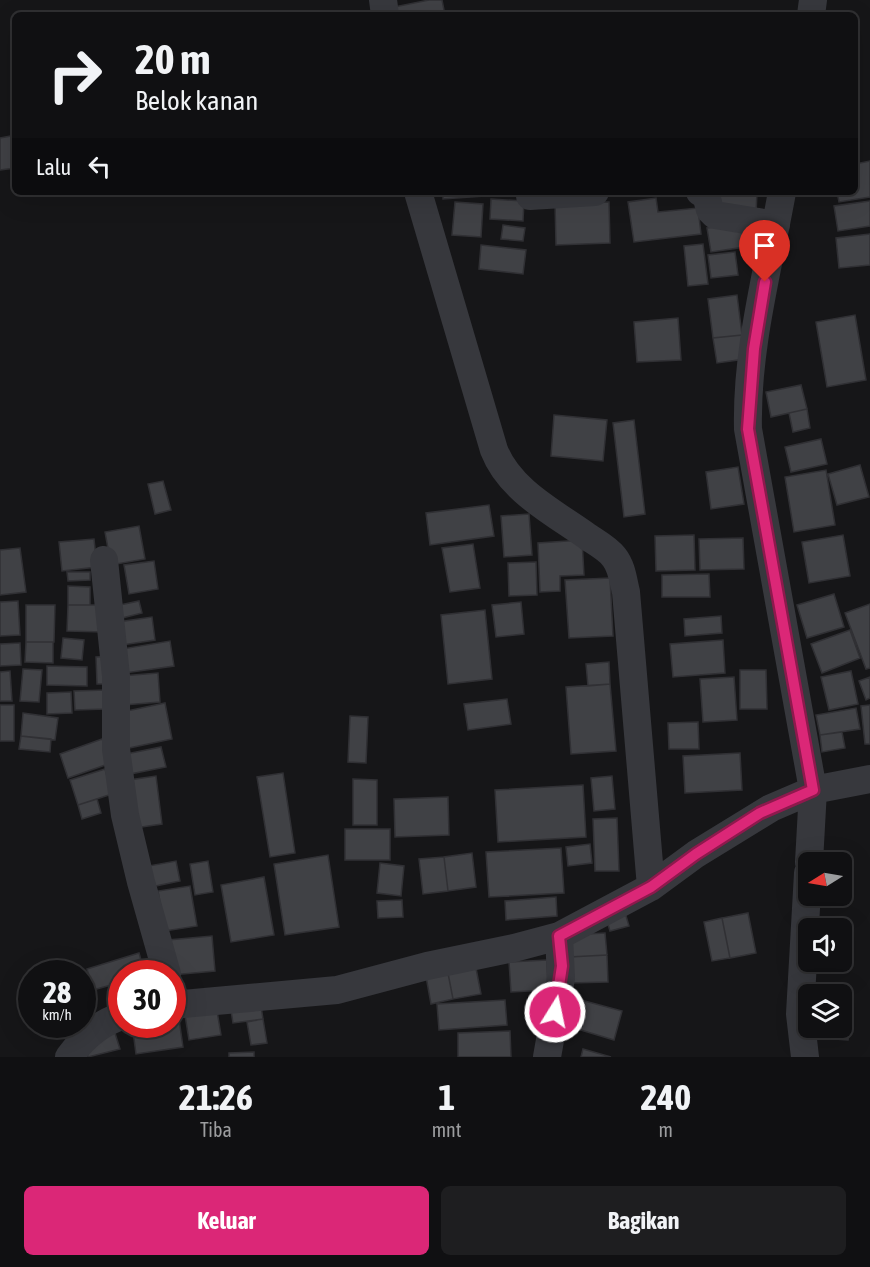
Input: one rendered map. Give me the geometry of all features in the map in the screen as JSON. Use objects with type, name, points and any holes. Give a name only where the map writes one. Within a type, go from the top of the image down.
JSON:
[{"type":"street","points":[[419,195],[497,457],[503,469],[527,493],[610,553],[620,569],[626,592],[651,887]]},
{"type":"street","points":[[530,196],[546,195]]},
{"type":"street","points":[[706,195],[710,210],[715,215],[776,225]]},
{"type":"street","points":[[782,195],[758,321],[748,429],[813,790],[810,852]]},
{"type":"street","points":[[104,560],[116,676],[116,749],[125,815],[163,960]]},
{"type":"street","points":[[186,1000],[337,990],[427,966],[559,936],[651,887],[696,854],[760,813],[813,790],[870,779]]},
{"type":"street","points":[[805,1057],[800,1014],[806,906]]},
{"type":"street","points":[[547,1057],[561,978],[559,936]]},
{"type":"street","points":[[69,1057],[82,1040],[108,1022]]},
{"type":"building","points":[[429,0],[442,0],[444,12],[395,12],[394,7]]},
{"type":"building","points":[[11,136],[12,168],[0,170],[0,138]]},
{"type":"building","points":[[870,161],[870,197],[839,202],[838,195],[858,195],[858,163]]},
{"type":"building","points":[[443,195],[484,196],[443,199]]},
{"type":"building","points":[[716,195],[757,195],[756,214],[715,212]]},
{"type":"building","points":[[656,198],[658,212],[698,208],[701,234],[634,242],[628,202]]},
{"type":"building","points":[[491,199],[524,201],[523,221],[490,219]]},
{"type":"building","points":[[870,201],[870,226],[838,231],[834,206]]},
{"type":"building","points":[[455,202],[483,204],[481,237],[452,235]]},
{"type":"building","points":[[609,202],[610,243],[556,245],[555,203]]},
{"type":"building","points":[[741,223],[745,247],[711,252],[707,228]]},
{"type":"building","points":[[503,225],[525,228],[523,241],[501,239]]},
{"type":"building","points":[[870,234],[870,265],[839,268],[836,238]]},
{"type":"building","points":[[703,244],[708,284],[688,286],[684,246]]},
{"type":"building","points":[[481,245],[526,250],[523,274],[479,269]]},
{"type":"building","points":[[735,252],[738,275],[711,278],[708,255]]},
{"type":"building","points":[[737,295],[742,335],[713,338],[708,299]]},
{"type":"building","points":[[855,315],[866,380],[827,387],[816,322]]},
{"type":"building","points":[[678,318],[681,360],[637,362],[634,322]]},
{"type":"building","points":[[742,335],[745,359],[717,363],[713,338]]},
{"type":"building","points":[[801,385],[807,409],[771,417],[766,392]]},
{"type":"building","points":[[807,409],[810,428],[793,432],[789,413]]},
{"type":"building","points":[[554,415],[607,420],[603,461],[551,456]]},
{"type":"building","points":[[634,420],[645,514],[624,517],[613,423]]},
{"type":"building","points":[[821,439],[827,464],[791,472],[785,447]]},
{"type":"building","points":[[860,465],[869,497],[837,505],[828,474]]},
{"type":"building","points":[[738,467],[744,504],[711,509],[706,472]]},
{"type":"building","points":[[826,470],[835,525],[794,532],[785,477]]},
{"type":"building","points":[[163,481],[171,510],[155,514],[148,484]]},
{"type":"building","points":[[489,505],[494,536],[430,545],[426,513]]},
{"type":"building","points":[[529,514],[532,555],[504,557],[501,516]]},
{"type":"building","points":[[139,526],[145,559],[111,565],[105,532]]},
{"type":"building","points":[[694,535],[695,570],[656,571],[655,536]]},
{"type":"building","points":[[843,535],[850,576],[809,583],[802,542]]},
{"type":"building","points":[[743,538],[744,569],[700,570],[699,539]]},
{"type":"building","points":[[94,539],[97,567],[62,571],[59,542]]},
{"type":"building","points":[[582,540],[584,575],[560,576],[560,591],[540,592],[538,543]]},
{"type":"building","points":[[473,544],[480,588],[450,592],[442,548]]},
{"type":"building","points":[[20,548],[26,592],[0,595],[0,550]]},
{"type":"building","points":[[154,561],[158,589],[129,594],[124,565]]},
{"type":"building","points":[[536,562],[537,595],[509,596],[508,563]]},
{"type":"building","points":[[67,572],[90,572],[90,580],[68,581]]},
{"type":"building","points":[[709,574],[710,597],[662,597],[662,575]]},
{"type":"building","points":[[610,578],[613,636],[569,638],[565,580]]},
{"type":"building","points":[[68,586],[90,587],[90,605],[68,605]]},
{"type":"building","points":[[834,594],[844,627],[807,638],[797,605]]},
{"type":"building","points":[[18,601],[20,635],[0,636],[0,602]]},
{"type":"building","points":[[139,601],[142,613],[118,619],[115,606]]},
{"type":"building","points":[[521,602],[524,634],[496,637],[492,605]]},
{"type":"building","points":[[870,604],[870,668],[866,669],[845,613]]},
{"type":"building","points":[[26,605],[55,605],[54,642],[26,642]]},
{"type":"building","points":[[68,605],[103,605],[103,632],[67,631]]},
{"type":"building","points":[[485,610],[492,679],[448,684],[441,615]]},
{"type":"building","points":[[721,616],[722,633],[685,636],[684,619]]},
{"type":"building","points":[[152,617],[155,640],[122,645],[118,622]]},
{"type":"building","points":[[850,630],[860,658],[822,673],[811,644]]},
{"type":"building","points":[[63,638],[84,640],[82,660],[61,658]]},
{"type":"building","points":[[723,640],[725,673],[673,677],[670,644]]},
{"type":"building","points":[[170,641],[174,666],[125,673],[122,649]]},
{"type":"building","points":[[26,642],[53,642],[53,663],[25,662]]},
{"type":"building","points":[[20,643],[21,665],[0,666],[0,644]]},
{"type":"building","points":[[111,656],[112,684],[97,684],[96,657]]},
{"type":"building","points":[[609,662],[610,684],[588,686],[586,664]]},
{"type":"building","points":[[47,666],[87,667],[87,686],[47,685]]},
{"type":"building","points":[[23,669],[42,670],[39,702],[20,701]]},
{"type":"building","points":[[740,670],[766,670],[767,709],[740,709]]},
{"type":"building","points":[[10,671],[12,701],[0,701],[0,672]]},
{"type":"building","points":[[851,671],[858,704],[829,710],[821,677]]},
{"type":"building","points":[[158,673],[160,702],[124,705],[121,676]]},
{"type":"building","points":[[734,677],[737,720],[703,722],[700,679]]},
{"type":"building","points":[[870,677],[870,698],[866,700],[859,681]]},
{"type":"building","points":[[610,684],[616,751],[571,754],[566,687]]},
{"type":"building","points":[[106,690],[106,709],[75,710],[74,691]]},
{"type":"building","points":[[71,692],[72,713],[47,714],[47,693]]},
{"type":"building","points":[[507,699],[511,724],[468,730],[464,704]]},
{"type":"building","points":[[165,703],[172,739],[129,748],[122,712]]},
{"type":"building","points":[[0,705],[14,705],[14,741],[0,741]]},
{"type":"building","points":[[870,705],[870,744],[865,744],[861,706]]},
{"type":"building","points":[[856,708],[860,729],[820,735],[816,715]]},
{"type":"building","points":[[23,713],[58,718],[55,740],[21,736]]},
{"type":"building","points":[[350,716],[368,717],[366,763],[348,762]]},
{"type":"building","points":[[698,722],[699,749],[669,749],[668,723]]},
{"type":"building","points":[[842,732],[845,748],[822,752],[820,735]]},
{"type":"building","points":[[21,736],[51,739],[50,752],[19,749]]},
{"type":"building","points":[[102,739],[111,763],[68,778],[60,754]]},
{"type":"building","points":[[161,747],[166,767],[130,774],[126,754]]},
{"type":"building","points":[[740,753],[742,790],[685,793],[683,756]]},
{"type":"building","points":[[105,769],[112,794],[78,805],[70,780]]},
{"type":"building","points":[[283,773],[295,853],[270,857],[257,777]]},
{"type":"building","points":[[156,776],[162,824],[135,828],[129,780]]},
{"type":"building","points":[[612,776],[615,809],[594,811],[591,778]]},
{"type":"building","points":[[353,779],[377,780],[377,825],[353,825]]},
{"type":"building","points":[[583,785],[586,837],[498,842],[495,790]]},
{"type":"building","points":[[448,797],[449,835],[395,837],[394,799]]},
{"type":"building","points":[[97,799],[101,813],[82,819],[78,805]]},
{"type":"building","points":[[617,818],[619,871],[595,871],[593,819]]},
{"type":"building","points":[[345,829],[390,829],[390,860],[345,860]]},
{"type":"building","points":[[590,844],[592,863],[568,866],[566,847]]},
{"type":"building","points":[[561,848],[564,893],[489,897],[486,852]]},
{"type":"building","points":[[472,853],[476,887],[448,891],[444,857]]},
{"type":"building","points":[[328,855],[339,927],[285,935],[274,864]]},
{"type":"building","points":[[444,857],[448,891],[423,894],[419,859]]},
{"type":"building","points":[[176,861],[180,881],[146,888],[143,867]]},
{"type":"building","points":[[208,861],[213,892],[195,895],[190,864]]},
{"type":"building","points":[[380,863],[404,866],[401,896],[377,893]]},
{"type":"building","points":[[264,877],[274,935],[231,942],[221,885]]},
{"type":"building","points":[[190,886],[197,926],[165,931],[158,891]]},
{"type":"building","points":[[556,897],[557,916],[506,920],[505,901]]},
{"type":"building","points":[[402,900],[403,917],[378,918],[377,901]]},
{"type":"building","points":[[624,909],[629,926],[610,931],[605,914]]},
{"type":"building","points":[[748,913],[756,953],[730,958],[722,918]]},
{"type":"building","points":[[722,918],[730,958],[712,961],[704,922]]},
{"type":"building","points":[[605,933],[607,955],[569,957],[568,935]]},
{"type":"building","points":[[212,936],[215,971],[186,974],[186,960],[170,960],[168,940]]},
{"type":"building","points":[[139,953],[141,960],[116,960]]},
{"type":"building","points":[[607,955],[608,982],[570,983],[569,957]]},
{"type":"building","points":[[547,960],[548,990],[511,992],[509,962]]},
{"type":"building","points":[[108,963],[108,986],[96,989],[96,966]]},
{"type":"building","points":[[475,963],[481,994],[453,999],[447,968]]},
{"type":"building","points":[[447,968],[453,999],[431,1004],[425,971]]},
{"type":"building","points":[[260,1000],[263,1019],[233,1023],[230,1004]]},
{"type":"building","points":[[505,1000],[507,1025],[439,1030],[437,1004]]},
{"type":"building","points":[[581,1000],[622,1011],[614,1040],[574,1028]]},
{"type":"building","points":[[216,1005],[221,1035],[189,1040],[186,1009]]},
{"type":"building","points":[[263,1019],[267,1043],[251,1045],[247,1022]]},
{"type":"building","points":[[510,1031],[511,1057],[458,1057],[458,1033]]},
{"type":"building","points":[[108,1035],[108,1038],[117,1038],[120,1049],[88,1057],[84,1043]]},
{"type":"building","points":[[134,1038],[182,1038],[183,1047],[136,1054]]},
{"type":"building","points":[[820,1038],[848,1038],[848,1040]]},
{"type":"building","points":[[583,1049],[611,1057],[581,1057]]},
{"type":"building","points":[[254,1052],[254,1057],[229,1057],[229,1053]]},
{"type":"route","points":[[555,1012],[562,966],[559,936],[651,887],[696,854],[760,813],[813,790],[771,550],[749,441],[748,414],[754,349],[765,282]]}]
